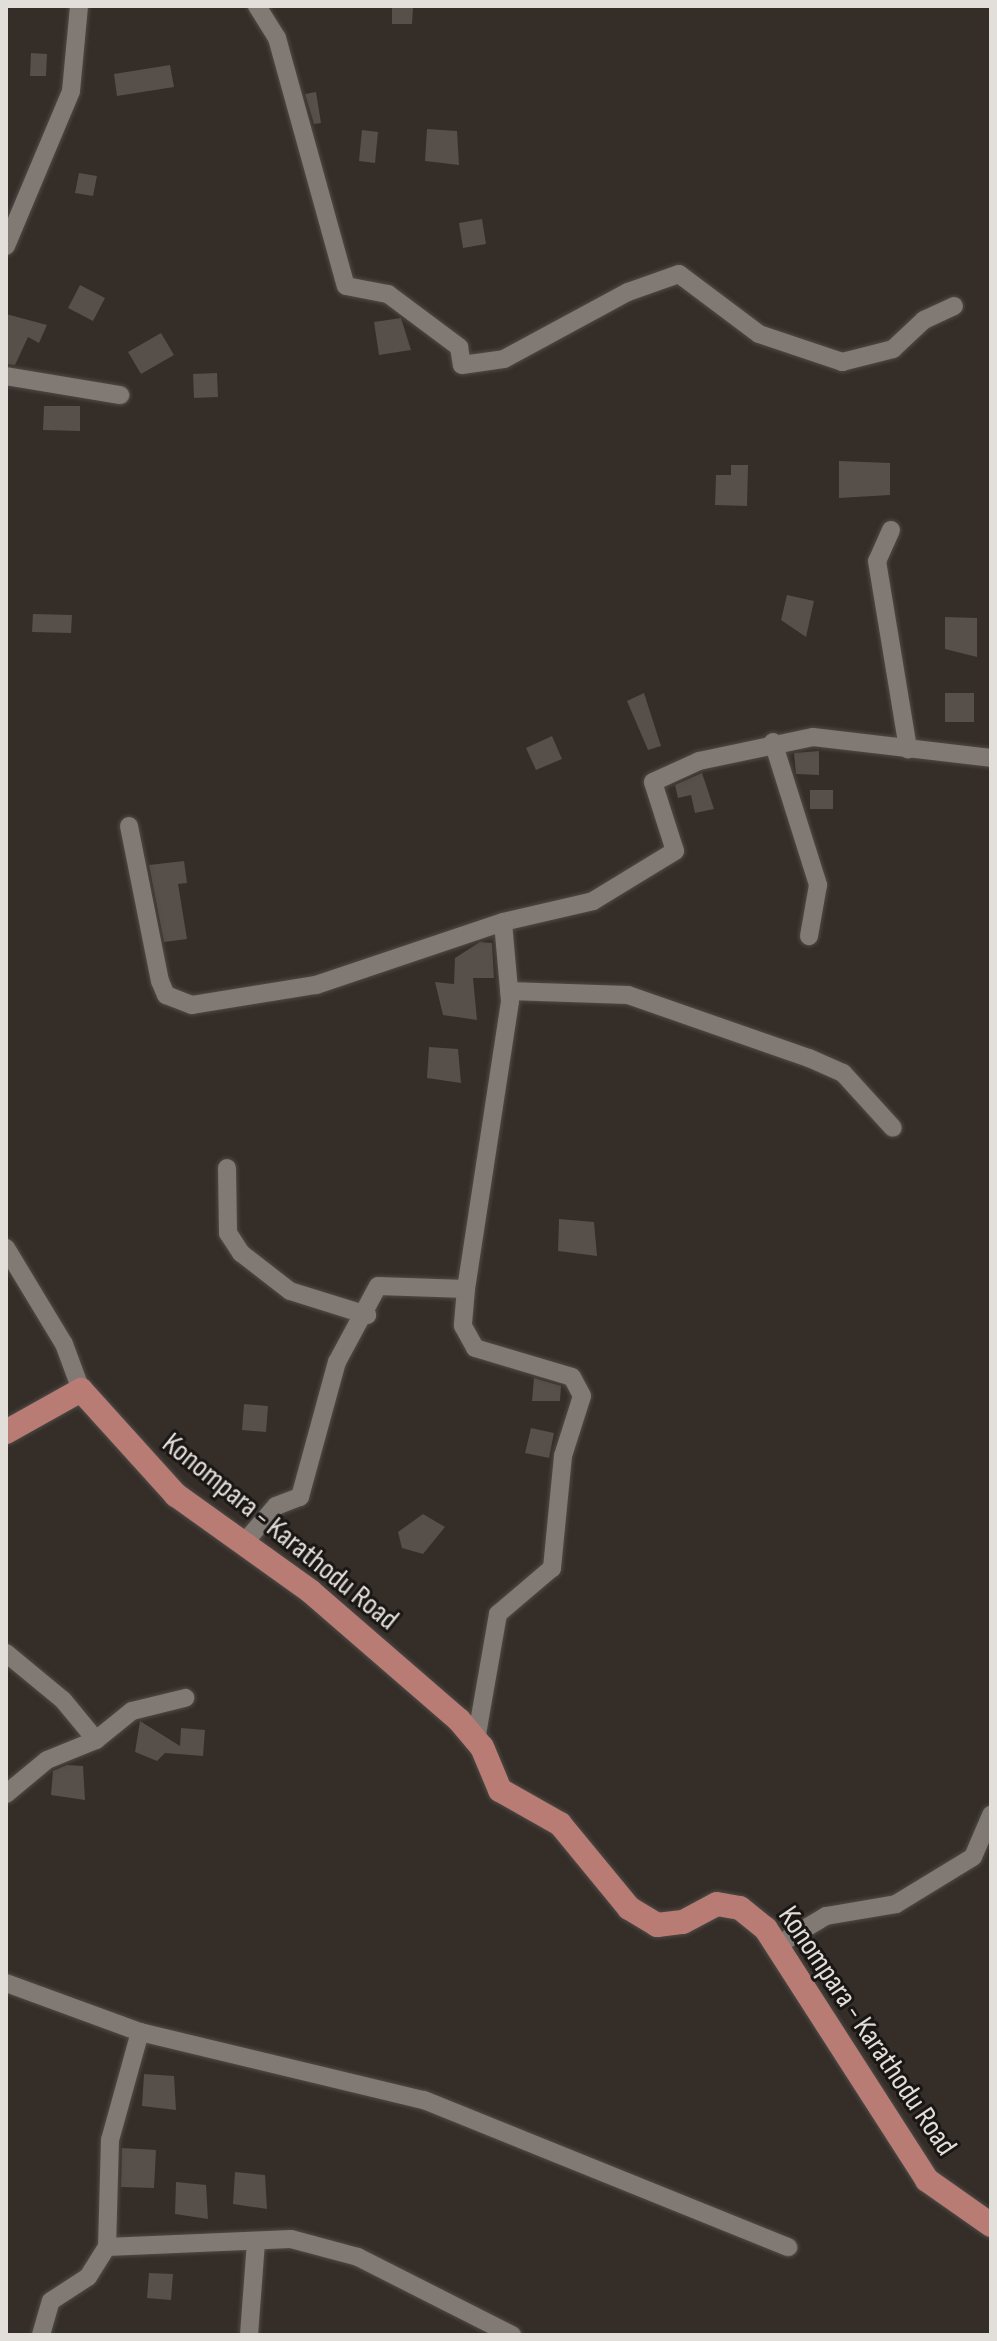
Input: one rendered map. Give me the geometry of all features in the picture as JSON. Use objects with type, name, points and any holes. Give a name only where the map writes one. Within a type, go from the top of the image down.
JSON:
[{"type":"main road","points":[[6,1432],[81,1390]]},
{"type":"main road","name":"Konompara - Karathodu Road","points":[[81,1390],[176,1495],[310,1591],[476,1740],[500,1790],[560,1824],[629,1908],[657,1925],[683,1922],[717,1904],[740,1908],[776,1946],[927,2180],[991,2225]]},
{"type":"street","points":[[6,246],[71,91],[79,6]]},
{"type":"street","points":[[257,6],[277,38],[346,286],[388,294],[459,347],[462,365],[504,359],[628,292],[679,274],[759,334],[842,362],[893,349],[924,320],[954,306]]},
{"type":"street","points":[[6,376],[120,395]]},
{"type":"street","points":[[891,530],[877,561],[908,749]]},
{"type":"street","points":[[129,826],[160,981],[166,995],[192,1005],[316,985],[503,922],[593,901],[675,851],[653,782],[773,742],[813,737],[991,758]]},
{"type":"street","points":[[773,742],[818,885],[809,936]]},
{"type":"street","points":[[476,1740],[498,1614],[552,1568],[563,1456],[582,1396],[572,1377],[475,1348],[463,1326],[509,991],[503,922]]},
{"type":"street","points":[[509,991],[628,995],[809,1058],[843,1073],[893,1128]]},
{"type":"street","points":[[227,1168],[228,1233],[241,1253],[290,1291],[367,1315]]},
{"type":"street","points":[[6,1248],[64,1344],[81,1390]]},
{"type":"street","points":[[244,1543],[276,1506],[300,1497],[337,1362],[367,1315],[378,1286],[466,1289]]},
{"type":"street","points":[[6,1653],[63,1700],[96,1740]]},
{"type":"street","points":[[6,1794],[47,1760],[96,1740],[132,1711],[185,1698]]},
{"type":"street","points":[[776,1946],[826,1916],[909,1896],[973,1857],[991,1815]]},
{"type":"street","points":[[6,1983],[140,2032],[424,2100],[788,2247]]},
{"type":"street","points":[[41,2335],[51,2301],[88,2277],[107,2247],[110,2140],[140,2032]]},
{"type":"street","points":[[107,2247],[291,2239],[358,2257],[512,2335]]},
{"type":"street","points":[[249,2335],[256,2241]]},
{"type":"building","points":[[392,7],[413,8],[412,24],[392,24]]},
{"type":"building","points":[[31,53],[47,54],[46,76],[30,76]]},
{"type":"building","points":[[170,65],[174,87],[117,96],[114,74]]},
{"type":"building","points":[[316,92],[321,123],[314,124],[305,94]]},
{"type":"building","points":[[427,129],[457,131],[459,165],[425,161]]},
{"type":"building","points":[[362,130],[378,132],[375,163],[359,161]]},
{"type":"building","points":[[79,173],[97,176],[93,196],[75,193]]},
{"type":"building","points":[[482,219],[486,244],[463,248],[459,223]]},
{"type":"building","points":[[80,285],[105,298],[93,321],[68,308]]},
{"type":"building","points":[[6,314],[47,325],[39,343],[28,337],[15,365],[6,364]]},
{"type":"building","points":[[401,318],[411,350],[379,355],[374,322]]},
{"type":"building","points":[[161,333],[174,355],[141,374],[128,352]]},
{"type":"building","points":[[217,373],[218,397],[194,398],[193,374]]},
{"type":"building","points":[[44,406],[80,406],[80,431],[43,430]]},
{"type":"building","points":[[839,461],[890,463],[890,495],[839,498]]},
{"type":"building","points":[[731,465],[748,465],[747,506],[715,505],[716,475],[731,475]]},
{"type":"building","points":[[787,595],[814,601],[806,637],[781,620]]},
{"type":"building","points":[[33,614],[72,615],[71,633],[32,632]]},
{"type":"building","points":[[945,617],[977,618],[977,657],[945,649]]},
{"type":"building","points":[[644,693],[661,746],[648,750],[627,701]]},
{"type":"building","points":[[945,693],[974,693],[974,722],[945,722]]},
{"type":"building","points":[[552,736],[562,759],[536,770],[526,748]]},
{"type":"building","points":[[819,751],[819,775],[796,774],[794,753]]},
{"type":"building","points":[[702,773],[714,809],[695,813],[691,795],[678,798],[675,785]]},
{"type":"building","points":[[810,790],[833,790],[833,809],[810,809]]},
{"type":"building","points":[[184,861],[187,883],[178,884],[187,939],[164,942],[149,865]]},
{"type":"building","points":[[480,942],[492,943],[494,978],[473,978],[477,1020],[443,1015],[435,982],[454,984],[455,958]]},
{"type":"building","points":[[429,1047],[458,1049],[461,1083],[427,1078]]},
{"type":"building","points":[[559,1219],[594,1222],[597,1256],[558,1251]]},
{"type":"building","points":[[534,1378],[561,1386],[560,1401],[532,1401]]},
{"type":"building","points":[[244,1404],[268,1406],[266,1432],[242,1430]]},
{"type":"building","points":[[531,1428],[554,1433],[549,1458],[525,1453]]},
{"type":"building","points":[[423,1514],[445,1527],[423,1554],[402,1548],[398,1532]]},
{"type":"building","points":[[140,1721],[180,1746],[181,1728],[205,1730],[203,1756],[165,1753],[157,1761],[135,1752]]},
{"type":"building","points":[[67,1765],[83,1766],[85,1800],[51,1795],[53,1771]]},
{"type":"building","points":[[144,2074],[174,2076],[176,2110],[142,2106]]},
{"type":"building","points":[[122,2148],[156,2150],[154,2188],[121,2187]]},
{"type":"building","points":[[235,2172],[265,2175],[267,2209],[233,2204]]},
{"type":"building","points":[[176,2182],[206,2185],[208,2219],[175,2214]]},
{"type":"building","points":[[149,2273],[173,2274],[171,2300],[147,2298]]}]
